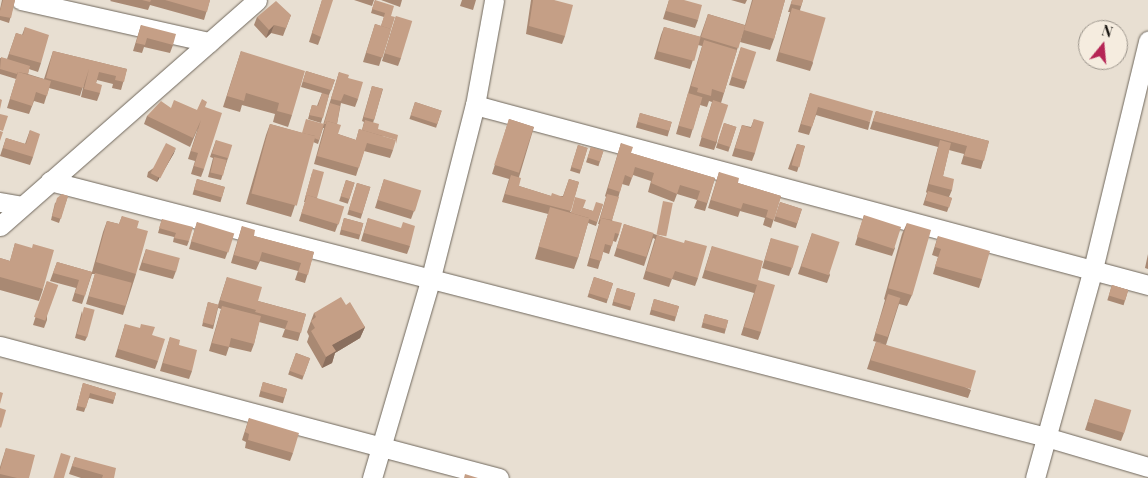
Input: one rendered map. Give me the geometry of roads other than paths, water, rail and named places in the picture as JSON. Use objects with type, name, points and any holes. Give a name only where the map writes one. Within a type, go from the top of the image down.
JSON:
[{"type":"street","points":[[21,0],[208,42]]},
{"type":"street","points":[[0,226],[257,0]]},
{"type":"street","points":[[372,478],[430,281],[475,105],[494,0]]},
{"type":"street","points":[[1034,478],[1093,269],[1144,72],[1148,41]]},
{"type":"street","points":[[475,105],[1148,285]]},
{"type":"street","points":[[50,181],[430,281],[1046,438],[1148,467]]},
{"type":"street","points":[[0,202],[22,206]]},
{"type":"street","points":[[0,346],[499,478]]}]
